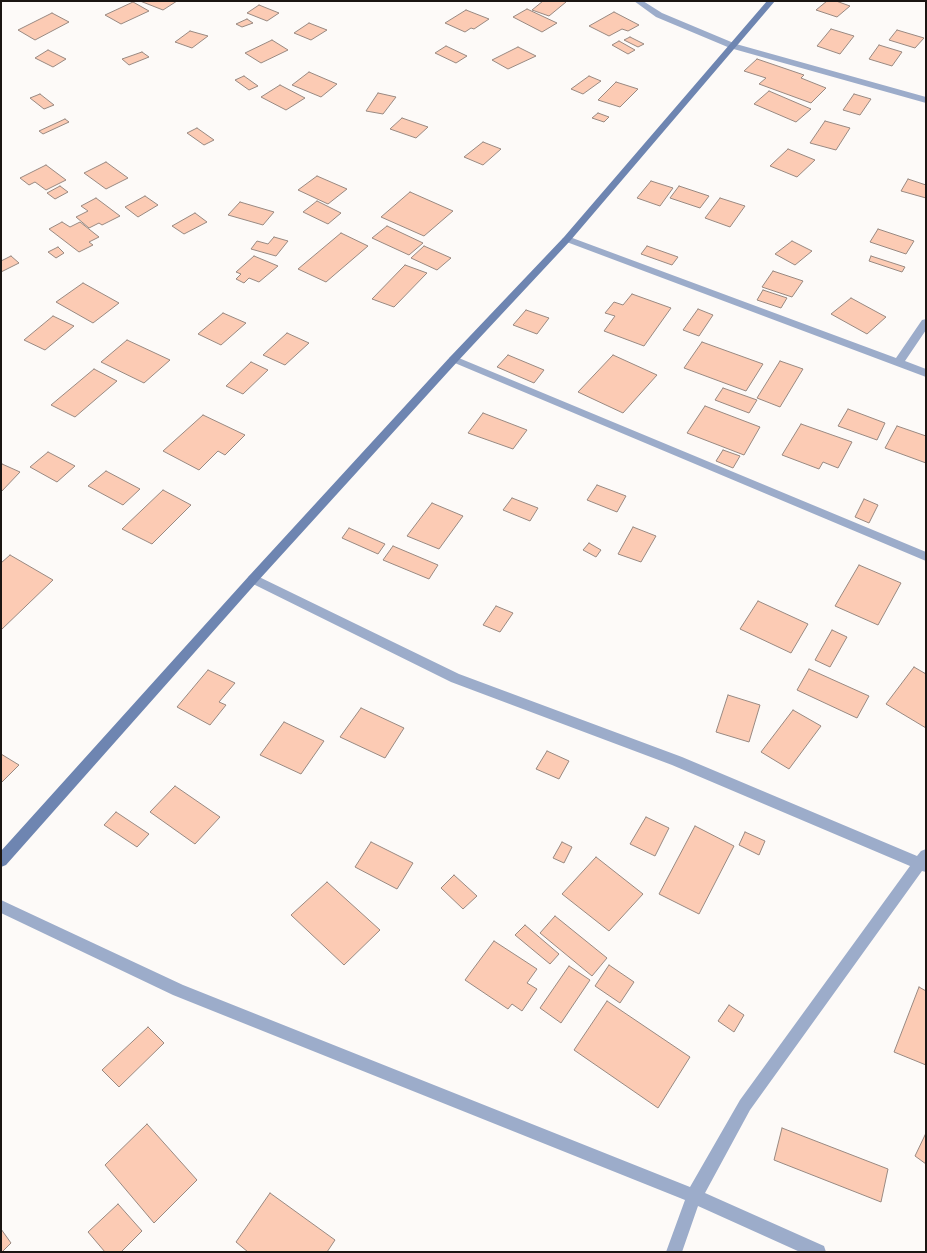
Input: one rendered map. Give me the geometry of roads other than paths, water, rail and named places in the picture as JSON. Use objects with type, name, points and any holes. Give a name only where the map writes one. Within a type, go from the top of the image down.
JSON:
[{"type":"street","points":[[638,1],[659,15],[733,46],[926,100]]},
{"type":"street","points":[[1,862],[253,579],[454,358],[567,239],[771,1]]},
{"type":"street","points":[[567,239],[926,373]]},
{"type":"street","points":[[898,363],[926,322]]},
{"type":"street","points":[[454,358],[926,557]]},
{"type":"street","points":[[253,579],[455,678],[677,761],[924,861],[745,1105],[694,1196],[674,1252]]},
{"type":"street","points":[[1,906],[178,990],[694,1196],[818,1252]]}]
